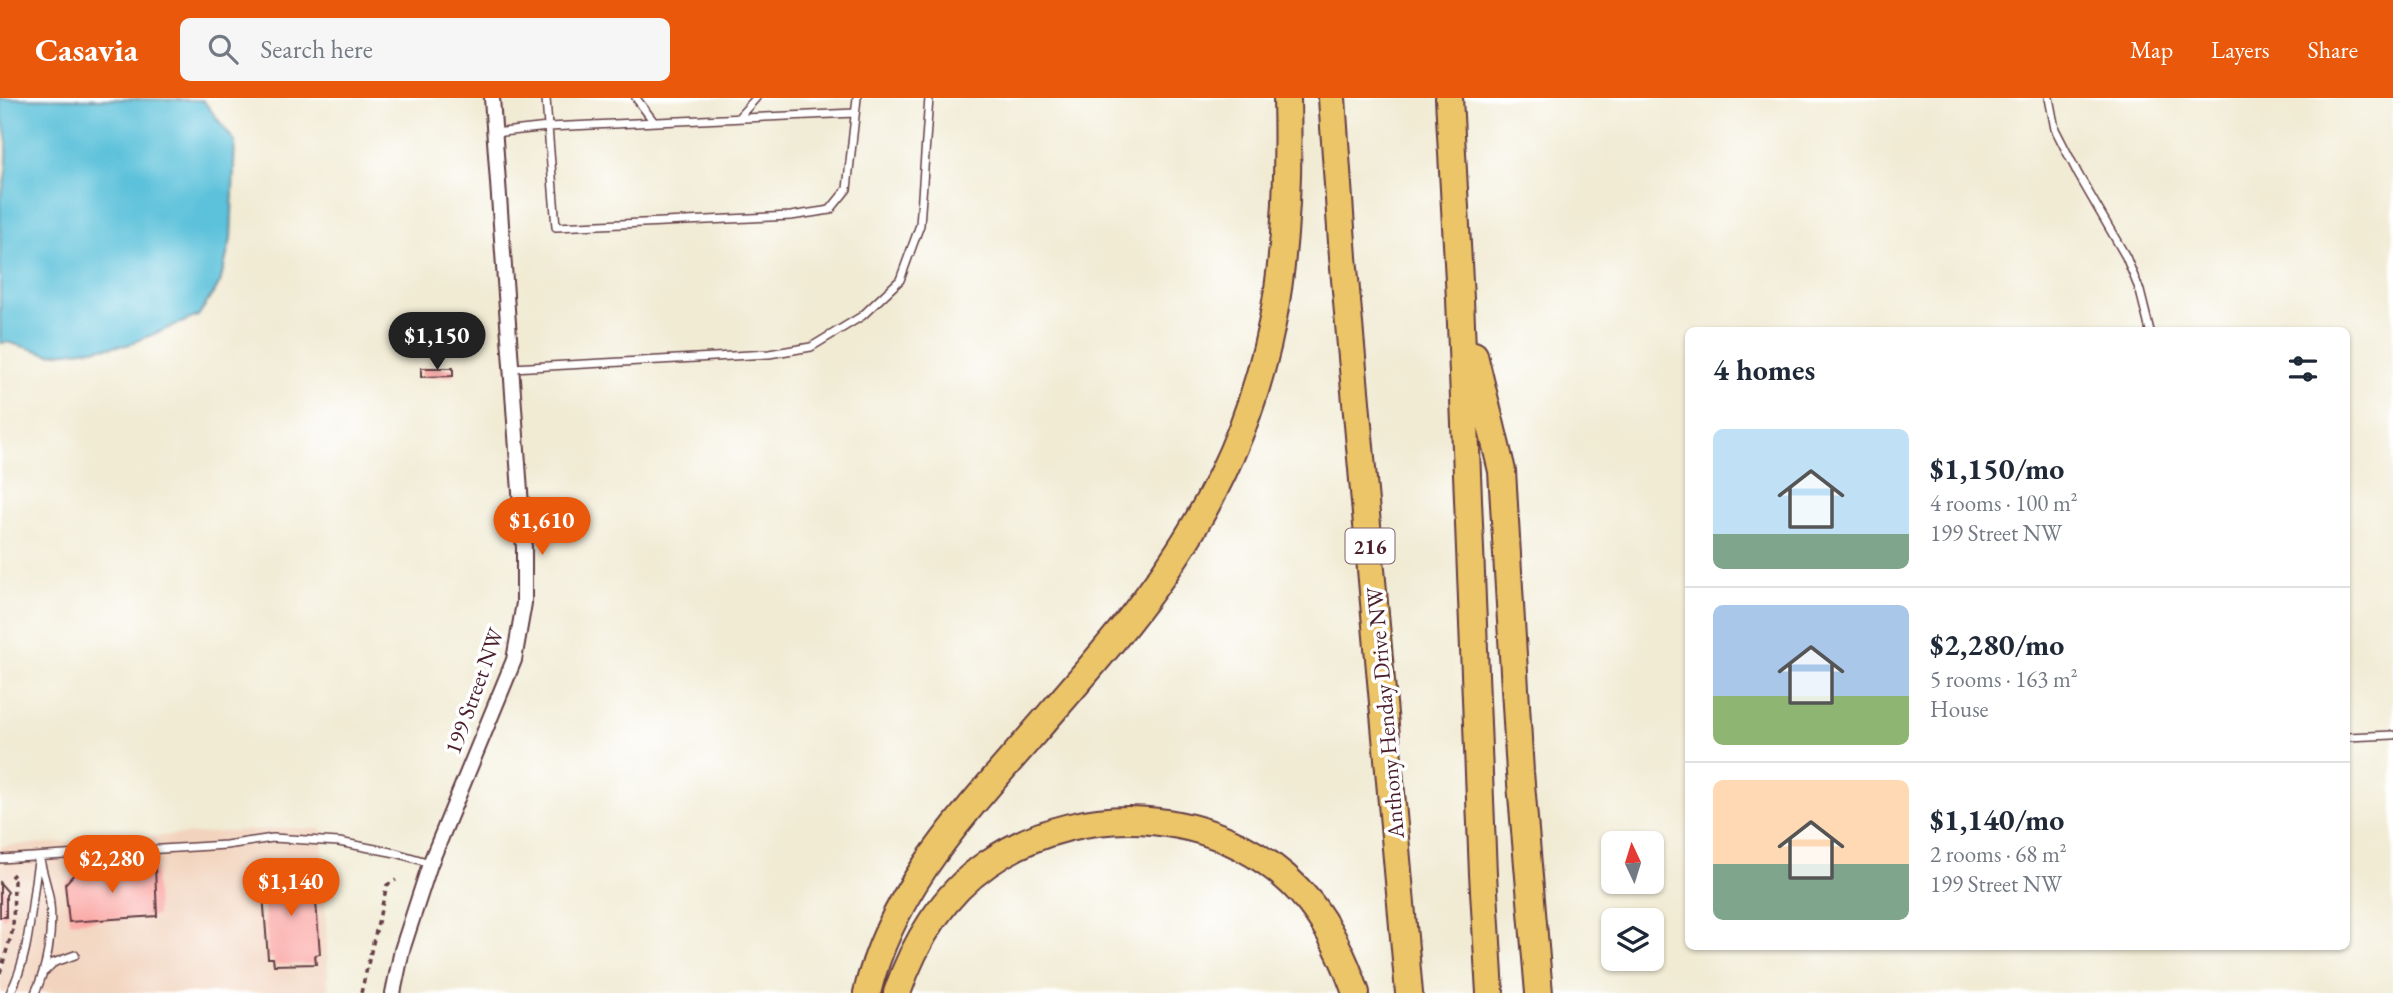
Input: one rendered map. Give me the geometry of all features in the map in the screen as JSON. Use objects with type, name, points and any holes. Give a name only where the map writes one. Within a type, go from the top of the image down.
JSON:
[{"type":"highway","points":[[867,993],[885,936],[918,874],[967,809],[1131,618],[1192,531],[1223,474],[1256,389],[1277,306],[1286,213],[1287,98]]},
{"type":"highway","name":"Anthony Henday Drive NW","points":[[1332,98],[1343,257],[1409,993]]},
{"type":"highway","points":[[1448,98],[1460,299],[1490,993]]},
{"type":"highway","points":[[1460,299],[1502,471],[1520,772],[1539,993]]},
{"type":"highway","points":[[897,993],[911,955],[934,917],[965,882],[986,865],[1033,838],[1056,830],[1087,822],[1136,820],[1168,822],[1219,837],[1244,849],[1269,866],[1309,902],[1324,923],[1338,946],[1356,993]]},
{"type":"highway","points":[[1486,930],[1500,993]]},
{"type":"street","name":"199 Street NW","points":[[393,993],[414,908],[514,660],[521,630],[525,574],[492,98]]},
{"type":"lane","points":[[546,98],[556,227],[791,216],[830,210],[847,189],[857,98]]},
{"type":"lane","points":[[636,98],[654,122]]},
{"type":"lane","points":[[738,118],[755,98]]},
{"type":"lane","points":[[512,368],[780,352],[811,347],[862,316],[900,280],[920,225],[929,98]]},
{"type":"lane","points":[[2049,98],[2055,129],[2126,257],[2140,291],[2149,327]]},
{"type":"lane","points":[[494,132],[548,127],[855,113]]},
{"type":"lane","points":[[2350,737],[2393,735]]},
{"type":"lane","points":[[0,859],[226,845],[294,838],[377,849],[430,864]]},
{"type":"lane","points":[[35,993],[42,975],[50,925],[50,904],[39,857]]},
{"type":"lane","points":[[10,993],[19,976],[24,956],[39,857]]},
{"type":"lane","points":[[42,975],[53,963],[75,955]]},
{"type":"path","points":[[0,973],[13,929],[14,881],[10,877],[14,874]]},
{"type":"path","points":[[361,993],[387,885],[396,880]]},
{"type":"shaded area","points":[[284,828],[322,829],[329,993],[0,993],[0,846]]},
{"type":"water","points":[[0,98],[203,100],[235,142],[231,239],[220,283],[198,316],[127,345],[49,354],[7,342],[0,343],[0,198],[7,150]]},
{"type":"building","points":[[421,368],[453,368],[453,376],[421,377]]},
{"type":"building","points":[[155,867],[157,916],[69,922],[65,884],[77,871]]},
{"type":"building","points":[[308,870],[308,876],[314,876],[320,954],[315,955],[316,964],[274,965],[273,958],[268,958],[262,881],[267,880],[267,872]]},
{"type":"building","points":[[0,883],[8,892],[6,917],[0,917]]}]
